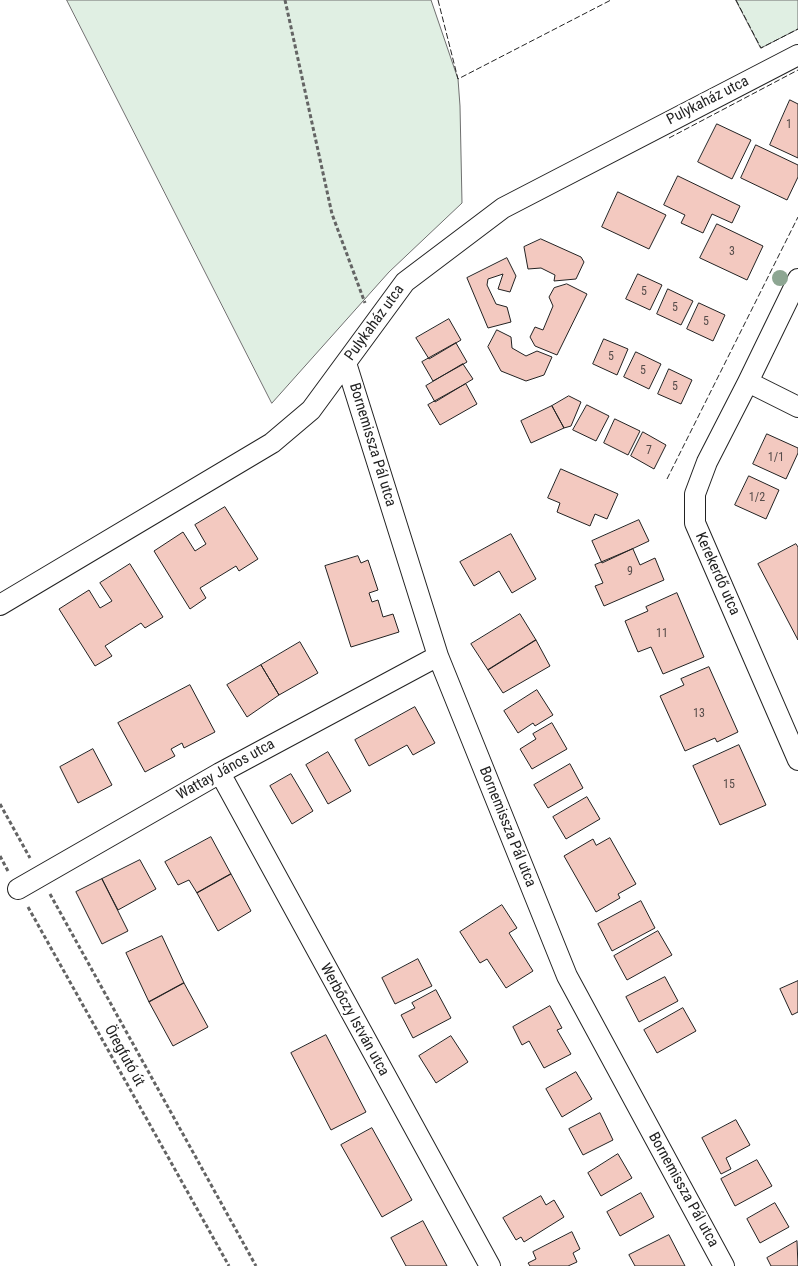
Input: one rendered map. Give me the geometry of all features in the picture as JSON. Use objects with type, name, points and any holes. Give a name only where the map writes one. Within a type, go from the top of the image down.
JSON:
[{"type":"street","name":"Pulykaház utca","points":[[0,605],[272,443],[312,410],[404,282],[504,208],[798,54]]},
{"type":"street","name":"Kerekerdő utca","points":[[798,279],[707,462],[695,494],[694,522],[798,760]]},
{"type":"street","name":"Bornemissza Pál utca","points":[[346,363],[438,656],[567,976],[724,1266]]},
{"type":"street","points":[[748,382],[798,407]]},
{"type":"street","name":"Wattay János utca","points":[[18,889],[220,773],[438,656]]},
{"type":"street","name":"Werbőczy István utca","points":[[220,773],[490,1266]]},
{"type":"path","points":[[285,0],[332,214],[373,325]]},
{"type":"path","points":[[0,804],[256,1266]]},
{"type":"path","name":"Öregfutó út","points":[[0,856],[229,1266]]},
{"type":"green space","points":[[67,0],[431,0],[458,79],[462,203],[389,272],[272,403]]},
{"type":"green space","points":[[736,0],[798,0],[798,29],[761,48]]},
{"type":"building","points":[[790,100],[798,104],[798,158],[770,145]]},
{"type":"building","points":[[717,124],[751,140],[732,179],[698,162]]},
{"type":"building","points":[[756,145],[798,165],[798,177],[787,200],[741,178]]},
{"type":"building","points":[[678,176],[740,206],[732,223],[712,214],[703,233],[681,223],[685,215],[664,205]]},
{"type":"building","points":[[618,192],[666,215],[649,249],[602,227]]},
{"type":"building","points":[[717,224],[763,246],[747,280],[700,258]]},
{"type":"building","points":[[541,239],[581,257],[584,262],[576,279],[554,281],[555,275],[541,268],[528,269],[524,247]]},
{"type":"building","points":[[507,258],[516,276],[510,292],[498,289],[503,274],[488,279],[487,285],[496,304],[507,307],[511,322],[488,328],[467,278]]},
{"type":"building","points":[[638,274],[662,285],[650,310],[626,299]]},
{"type":"building","points":[[567,284],[587,294],[557,355],[535,346],[530,337],[535,327],[543,330],[553,306],[549,297],[554,288]]},
{"type":"building","points":[[668,289],[693,301],[681,325],[657,314]]},
{"type":"building","points":[[699,303],[725,315],[713,341],[687,329]]},
{"type":"building","points":[[449,319],[461,340],[429,359],[416,338]]},
{"type":"building","points":[[497,330],[511,337],[512,348],[526,356],[537,351],[552,357],[544,375],[526,381],[501,371],[488,347]]},
{"type":"building","points":[[604,339],[628,349],[617,375],[593,364]]},
{"type":"building","points":[[456,343],[467,362],[433,381],[422,362]]},
{"type":"building","points":[[636,352],[661,364],[649,389],[624,377]]},
{"type":"building","points":[[463,364],[473,379],[435,402],[426,386]]},
{"type":"building","points":[[669,369],[692,380],[681,404],[658,394]]},
{"type":"building","points":[[466,384],[477,404],[440,425],[428,405]]},
{"type":"building","points":[[569,396],[581,402],[571,426],[564,428],[552,406]]},
{"type":"building","points":[[587,405],[609,416],[596,441],[573,430]]},
{"type":"building","points":[[552,406],[564,428],[531,443],[521,421]]},
{"type":"building","points":[[615,419],[640,431],[628,455],[604,443]]},
{"type":"building","points":[[643,432],[666,445],[654,469],[631,456]]},
{"type":"building","points":[[767,434],[798,448],[798,453],[786,479],[753,464]]},
{"type":"building","points":[[561,469],[618,494],[607,519],[595,514],[590,526],[557,512],[560,503],[548,498]]},
{"type":"building","points":[[749,476],[779,490],[766,519],[735,505]]},
{"type":"building","points":[[225,507],[258,559],[239,571],[236,566],[200,588],[206,598],[190,609],[154,551],[183,532],[195,551],[206,544],[195,525]]},
{"type":"building","points":[[639,520],[649,541],[602,563],[592,541]]},
{"type":"building","points":[[511,534],[536,579],[512,593],[499,571],[474,586],[460,562]]},
{"type":"building","points":[[796,544],[798,547],[798,640],[758,564]]},
{"type":"building","points":[[633,549],[640,565],[655,558],[664,580],[604,606],[595,586],[603,583],[595,565]]},
{"type":"building","points":[[358,556],[361,563],[368,560],[378,590],[369,593],[372,602],[378,600],[383,617],[393,614],[399,632],[351,647],[325,566]]},
{"type":"building","points":[[130,564],[163,617],[145,628],[141,623],[105,646],[112,656],[95,666],[59,609],[89,590],[100,608],[112,601],[100,583]]},
{"type":"building","points":[[677,593],[704,657],[663,674],[651,647],[638,652],[625,621],[648,611],[646,607]]},
{"type":"building","points":[[520,614],[536,640],[488,670],[471,644]]},
{"type":"building","points":[[536,640],[550,666],[503,693],[488,670]]},
{"type":"building","points":[[300,642],[318,673],[279,695],[261,665]]},
{"type":"building","points":[[261,665],[279,695],[247,717],[227,685]]},
{"type":"building","points":[[709,667],[738,732],[717,742],[715,738],[685,751],[660,696],[684,685],[681,679]]},
{"type":"building","points":[[190,685],[215,732],[184,748],[182,743],[171,749],[175,756],[145,772],[118,723]]},
{"type":"building","points":[[537,690],[553,715],[535,726],[533,723],[518,733],[504,711]]},
{"type":"building","points":[[415,707],[435,743],[413,755],[407,745],[369,766],[355,740]]},
{"type":"building","points":[[552,723],[567,749],[532,769],[520,749],[536,739],[533,734]]},
{"type":"building","points":[[739,745],[766,805],[720,825],[693,766]]},
{"type":"building","points":[[93,749],[112,785],[78,803],[60,767]]},
{"type":"building","points":[[328,752],[351,791],[328,804],[306,765]]},
{"type":"building","points":[[570,764],[583,788],[548,808],[534,785]]},
{"type":"building","points":[[291,774],[313,811],[292,824],[270,786]]},
{"type":"building","points":[[587,797],[600,819],[566,839],[553,817]]},
{"type":"building","points":[[211,837],[231,874],[197,893],[189,880],[178,885],[165,862]]},
{"type":"building","points":[[610,838],[636,884],[618,894],[620,898],[596,912],[564,856],[593,839],[596,845]]},
{"type":"building","points":[[140,860],[156,889],[118,910],[102,879]]},
{"type":"building","points":[[231,874],[251,911],[218,931],[197,893]]},
{"type":"building","points":[[102,879],[128,931],[102,944],[76,892]]},
{"type":"building","points":[[641,901],[655,928],[612,951],[598,924]]},
{"type":"building","points":[[502,905],[517,928],[509,933],[533,971],[506,988],[487,959],[480,963],[460,932]]},
{"type":"building","points":[[658,931],[672,955],[627,980],[614,956]]},
{"type":"building","points":[[162,936],[184,983],[149,1002],[126,953]]},
{"type":"building","points":[[418,959],[432,986],[395,1004],[382,978]]},
{"type":"building","points":[[665,977],[678,1001],[639,1022],[626,997]]},
{"type":"building","points":[[798,981],[798,1012],[792,1015],[780,989]]},
{"type":"building","points":[[184,983],[208,1027],[173,1046],[149,1002]]},
{"type":"building","points":[[436,990],[451,1018],[413,1038],[401,1015],[415,1008],[412,1003]]},
{"type":"building","points":[[550,1006],[562,1028],[557,1030],[571,1054],[544,1068],[529,1041],[522,1045],[513,1027]]},
{"type":"building","points":[[683,1008],[696,1031],[657,1053],[644,1030]]},
{"type":"building","points":[[326,1035],[366,1112],[331,1130],[291,1053]]},
{"type":"building","points":[[451,1036],[468,1062],[436,1083],[419,1056]]},
{"type":"building","points":[[576,1072],[592,1099],[562,1117],[546,1089]]},
{"type":"building","points":[[600,1113],[613,1140],[583,1155],[569,1129]]},
{"type":"building","points":[[736,1120],[750,1145],[726,1158],[731,1169],[721,1174],[702,1138]]},
{"type":"building","points":[[372,1128],[412,1200],[382,1217],[341,1145]]},
{"type":"building","points":[[618,1154],[632,1178],[601,1196],[588,1173]]},
{"type":"building","points":[[757,1160],[772,1186],[735,1206],[721,1179]]},
{"type":"building","points":[[641,1193],[654,1217],[620,1236],[607,1212]]},
{"type":"building","points":[[541,1196],[546,1205],[554,1200],[564,1217],[524,1242],[521,1237],[516,1240],[503,1218]]},
{"type":"building","points":[[775,1203],[789,1227],[760,1243],[747,1219]]},
{"type":"building","points":[[423,1221],[447,1266],[406,1266],[391,1238]]},
{"type":"building","points":[[572,1232],[580,1249],[573,1253],[577,1262],[568,1266],[530,1266],[528,1263],[536,1259],[533,1252]]},
{"type":"building","points":[[669,1235],[685,1266],[635,1266],[629,1255]]},
{"type":"building","points":[[797,1241],[798,1266],[771,1266],[767,1258]]},
{"type":"fence","points":[[438,0],[458,79],[611,0]]},
{"type":"fence","points":[[736,0],[761,48],[798,29]]},
{"type":"fence","points":[[669,138],[798,70]]},
{"type":"fence","points":[[667,479],[798,217]]}]
